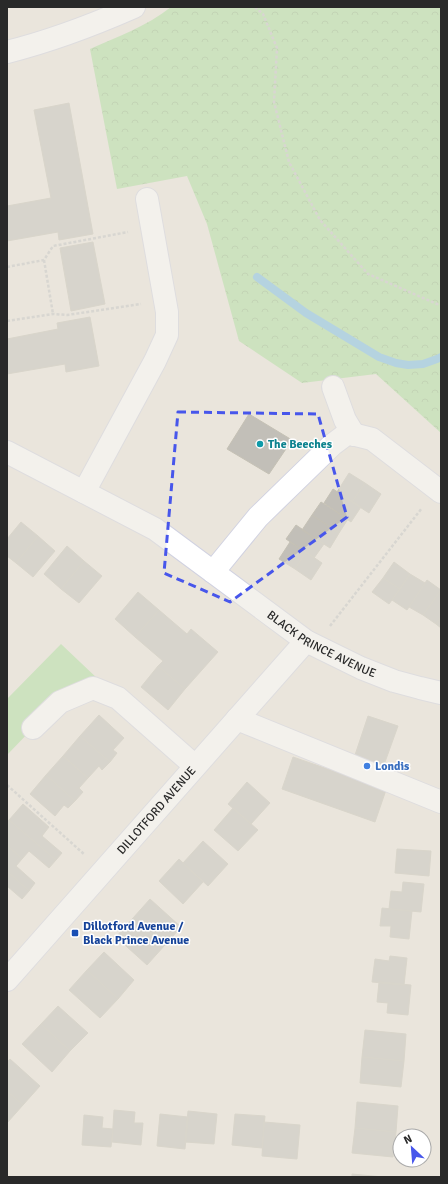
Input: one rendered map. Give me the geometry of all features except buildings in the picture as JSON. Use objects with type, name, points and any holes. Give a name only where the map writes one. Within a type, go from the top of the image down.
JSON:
[{"type":"street","points":[[7,52],[44,42],[134,7]]},
{"type":"street","points":[[84,492],[155,361],[167,335],[166,300],[147,199]]},
{"type":"street","points":[[333,387],[346,420],[354,435]]},
{"type":"street","points":[[213,572],[258,517],[332,445],[348,433],[372,439],[439,490]]},
{"type":"street","name":"BLACK PRINCE AVENUE","points":[[7,452],[155,529],[311,643],[361,668],[400,682],[441,693]]},
{"type":"street","name":"DILLOTFORD AVENUE","points":[[7,980],[237,719],[311,643]]},
{"type":"street","points":[[33,728],[60,702],[92,688],[118,698],[195,766]]},
{"type":"street","points":[[237,719],[441,802]]},
{"type":"path","points":[[255,7],[263,14],[277,48],[274,102],[289,162],[320,220],[368,274],[437,304],[441,304]]},
{"type":"path","points":[[53,314],[44,260],[53,246],[152,227]]},
{"type":"path","points":[[7,267],[44,260]]},
{"type":"path","points":[[7,321],[53,314],[67,315],[166,300]]},
{"type":"path","points":[[311,643],[439,490]]},
{"type":"path","points":[[7,785],[103,872]]},
{"type":"highlighted area","points":[[178,412],[318,414],[347,517],[230,602],[164,573]]},
{"type":"green space","points":[[171,7],[441,7],[441,433],[376,374],[302,383],[239,341],[207,224],[187,176],[117,189],[90,49],[152,20]]},
{"type":"green space","points":[[61,644],[118,698],[92,688],[33,728],[7,755],[7,699]]},
{"type":"waterway","points":[[257,277],[306,313],[379,357],[396,363],[408,365],[423,364],[441,357]]},
{"type":"place","name":"The Beeches","points":[[260,444]]},
{"type":"place","name":"Londis","points":[[367,766]]},
{"type":"place","name":"Dillotford Avenue / Black Prince Avenue","points":[[75,933]]}]
